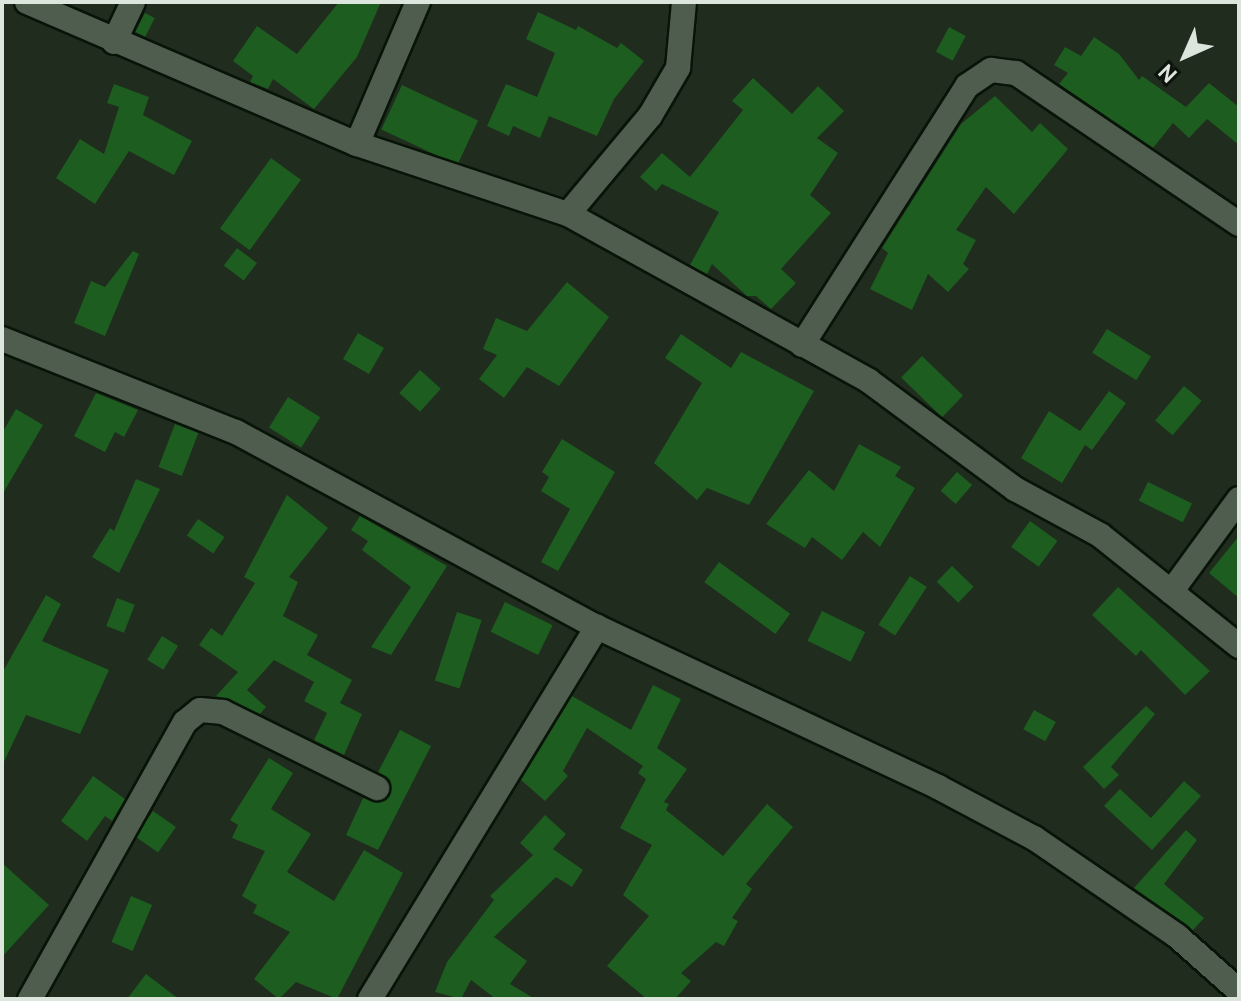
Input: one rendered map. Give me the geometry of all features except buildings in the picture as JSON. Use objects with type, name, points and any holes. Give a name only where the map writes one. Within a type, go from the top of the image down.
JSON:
[{"type":"street","points":[[27,2],[357,144],[568,214],[869,381],[1015,489],[1100,535],[1239,646]]},
{"type":"street","points":[[114,42],[133,2]]},
{"type":"street","points":[[357,144],[418,2]]},
{"type":"street","points":[[568,214],[650,116],[678,68],[684,2]]},
{"type":"street","points":[[802,345],[967,86],[991,70],[1016,73],[1239,224]]},
{"type":"street","points":[[2,339],[236,432],[597,627],[938,787],[1034,838],[1177,936],[1239,991]]},
{"type":"street","points":[[1171,592],[1239,499]]},
{"type":"street","points":[[370,999],[597,627]]},
{"type":"street","points":[[30,999],[185,722],[200,710],[223,712],[377,788]]}]
